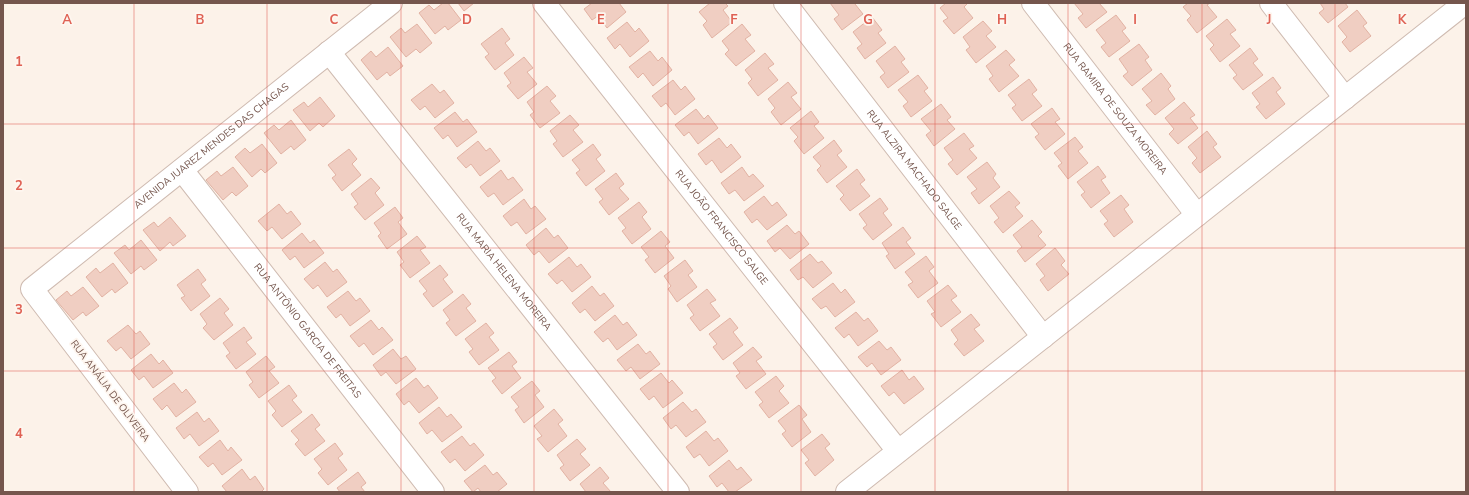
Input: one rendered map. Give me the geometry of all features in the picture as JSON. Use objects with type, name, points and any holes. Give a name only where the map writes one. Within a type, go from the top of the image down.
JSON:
[{"type":"street","name":"AVENIDA JUAREZ MENDES DAS CHAGAS","points":[[32,290],[391,3]]},
{"type":"street","name":"RUA JOÃO FRANCISCO SALGE","points":[[544,3],[898,451]]},
{"type":"street","name":"RUA ALZIRA MACHADO SALGE","points":[[785,3],[1042,337]]},
{"type":"street","name":"RUA RAMIRA DE SOUZA MOREIRA","points":[[1033,3],[1197,215]]},
{"type":"street","points":[[1271,3],[1345,98]]},
{"type":"street","points":[[846,492],[1465,3]]},
{"type":"street","name":"RUA MARIA HELENA MOREIRA","points":[[329,52],[678,492]]},
{"type":"street","name":"RUA ANTÔNIO GARCIA DE FREITAS","points":[[182,170],[433,492]]},
{"type":"street","name":"RUA ANÁLIA DE OLIVEIRA","points":[[32,290],[187,492]]},
{"type":"building","points":[[443,3],[448,3],[461,20],[448,30],[445,26],[435,34],[419,13],[429,5],[434,10]]},
{"type":"building","points":[[458,3],[474,3],[464,11]]},
{"type":"building","points":[[592,3],[619,3],[626,12],[607,28],[598,16],[592,20],[584,9]]},
{"type":"building","points":[[710,3],[725,3],[728,6],[723,10],[732,22],[712,38],[703,25],[707,21],[699,12]]},
{"type":"building","points":[[830,3],[856,3],[855,4],[863,14],[842,30],[834,19],[839,15]]},
{"type":"building","points":[[946,3],[968,3],[964,7],[973,18],[954,34],[943,21],[948,18],[940,8]]},
{"type":"building","points":[[1074,3],[1099,3],[1107,12],[1086,28],[1078,18],[1083,14]]},
{"type":"building","points":[[1188,3],[1210,3],[1207,5],[1217,17],[1197,33],[1187,20],[1191,16],[1183,7]]},
{"type":"building","points":[[1320,3],[1345,3],[1348,7],[1328,23],[1319,13],[1324,9]]},
{"type":"building","points":[[1357,10],[1367,23],[1363,26],[1371,36],[1350,52],[1342,42],[1347,37],[1338,26]]},
{"type":"building","points":[[1116,15],[1126,28],[1122,31],[1130,41],[1109,57],[1101,47],[1106,43],[1096,30]]},
{"type":"building","points":[[872,17],[882,30],[878,33],[886,43],[865,59],[857,48],[862,44],[853,32]]},
{"type":"building","points":[[1227,19],[1236,30],[1230,34],[1240,46],[1220,62],[1210,49],[1214,45],[1206,36]]},
{"type":"building","points":[[983,21],[992,31],[986,36],[996,47],[976,63],[966,50],[970,47],[963,37]]},
{"type":"building","points":[[627,22],[635,32],[639,28],[649,41],[630,57],[620,44],[615,49],[607,38]]},
{"type":"building","points":[[417,24],[432,43],[420,53],[416,49],[406,57],[390,37],[401,28],[405,33]]},
{"type":"building","points":[[742,24],[751,35],[745,39],[755,51],[736,66],[725,54],[729,50],[722,41]]},
{"type":"building","points":[[502,28],[510,39],[505,43],[514,55],[495,70],[485,57],[489,54],[481,44]]},
{"type":"building","points":[[1139,44],[1149,57],[1145,60],[1152,70],[1132,86],[1123,76],[1128,72],[1119,59]]},
{"type":"building","points":[[895,46],[905,59],[901,62],[909,72],[888,88],[880,77],[885,73],[876,61]]},
{"type":"building","points":[[388,47],[403,66],[390,76],[387,72],[377,80],[361,60],[371,51],[376,57]]},
{"type":"building","points":[[1250,48],[1258,59],[1253,63],[1263,75],[1243,90],[1233,78],[1237,75],[1229,65]]},
{"type":"building","points":[[1006,50],[1015,60],[1009,65],[1019,76],[999,92],[989,79],[993,76],[986,66]]},
{"type":"building","points":[[650,51],[658,61],[662,57],[672,70],[653,86],[643,73],[638,78],[629,67]]},
{"type":"building","points":[[765,53],[774,64],[768,68],[778,80],[758,96],[748,83],[752,79],[745,70]]},
{"type":"building","points":[[524,57],[533,68],[527,72],[537,84],[518,99],[507,86],[511,83],[504,73]]},
{"type":"building","points":[[1161,73],[1171,86],[1168,89],[1175,99],[1155,115],[1146,105],[1152,101],[1142,89]]},
{"type":"building","points":[[918,75],[928,88],[924,91],[932,101],[911,117],[903,106],[908,102],[898,90]]},
{"type":"building","points":[[1273,77],[1281,88],[1276,92],[1285,104],[1266,119],[1256,107],[1260,104],[1252,93]]},
{"type":"building","points":[[1029,79],[1037,90],[1032,94],[1042,106],[1022,121],[1012,108],[1016,105],[1008,95]]},
{"type":"building","points":[[673,80],[681,90],[685,86],[695,99],[675,115],[666,103],[661,107],[652,96]]},
{"type":"building","points":[[788,82],[797,93],[791,97],[801,109],[781,125],[771,112],[775,108],[768,99]]},
{"type":"building","points":[[432,84],[440,93],[444,90],[454,103],[435,118],[425,106],[420,110],[411,100]]},
{"type":"building","points":[[547,86],[556,96],[550,101],[560,113],[540,128],[530,115],[534,112],[527,102]]},
{"type":"building","points":[[320,97],[335,116],[323,127],[319,123],[310,131],[293,110],[304,102],[308,107]]},
{"type":"building","points":[[1184,102],[1195,115],[1190,118],[1198,128],[1178,144],[1169,134],[1174,129],[1165,118]]},
{"type":"building","points":[[941,104],[951,117],[947,120],[955,129],[934,146],[926,135],[931,131],[921,119]]},
{"type":"building","points":[[1052,108],[1060,119],[1055,122],[1065,134],[1045,150],[1035,137],[1039,134],[1031,124]]},
{"type":"building","points":[[696,109],[704,119],[708,115],[718,128],[698,144],[689,132],[684,136],[675,125]]},
{"type":"building","points":[[811,111],[819,122],[814,126],[824,138],[804,154],[794,141],[798,137],[790,128]]},
{"type":"building","points":[[455,112],[463,122],[467,119],[477,132],[457,147],[448,135],[443,139],[434,128]]},
{"type":"building","points":[[570,115],[579,125],[573,130],[583,142],[563,157],[553,144],[557,141],[550,131]]},
{"type":"building","points":[[291,120],[306,140],[294,150],[291,146],[281,154],[264,133],[274,125],[279,130]]},
{"type":"building","points":[[1207,131],[1217,144],[1213,147],[1221,157],[1200,173],[1192,163],[1197,158],[1188,147]]},
{"type":"building","points":[[964,133],[974,146],[969,149],[977,158],[957,175],[948,164],[953,160],[944,148]]},
{"type":"building","points":[[1075,137],[1083,147],[1078,151],[1088,163],[1068,179],[1058,166],[1062,163],[1054,153]]},
{"type":"building","points":[[719,138],[727,148],[731,144],[741,157],[721,173],[712,160],[706,165],[698,154]]},
{"type":"building","points":[[834,140],[842,151],[837,155],[847,167],[827,183],[817,170],[821,166],[813,157]]},
{"type":"building","points":[[478,141],[486,151],[490,148],[500,161],[480,176],[471,164],[466,168],[457,158]]},
{"type":"building","points":[[262,144],[277,163],[265,173],[261,169],[252,177],[235,157],[245,148],[250,153]]},
{"type":"building","points":[[593,144],[601,155],[596,159],[605,171],[586,186],[576,173],[580,170],[572,160]]},
{"type":"building","points":[[349,149],[357,159],[352,164],[361,175],[342,191],[332,178],[336,175],[328,165]]},
{"type":"building","points":[[987,162],[996,174],[993,178],[1000,187],[979,204],[971,193],[977,189],[967,177]]},
{"type":"building","points":[[1098,166],[1106,177],[1101,180],[1110,193],[1091,208],[1081,195],[1085,192],[1077,182]]},
{"type":"building","points":[[233,167],[248,186],[236,196],[232,192],[223,200],[206,180],[217,171],[221,176]]},
{"type":"building","points":[[742,167],[749,177],[753,174],[764,186],[744,201],[735,190],[729,194],[721,183]]},
{"type":"building","points":[[857,169],[865,180],[860,184],[870,196],[850,211],[840,199],[844,195],[836,186]]},
{"type":"building","points":[[501,170],[508,180],[513,177],[523,190],[503,205],[494,193],[488,197],[480,187]]},
{"type":"building","points":[[616,173],[624,184],[619,188],[629,199],[609,215],[599,202],[603,199],[595,189]]},
{"type":"building","points":[[371,178],[380,188],[375,193],[384,205],[365,220],[354,207],[358,204],[351,194]]},
{"type":"building","points":[[1009,191],[1020,203],[1015,207],[1023,216],[1003,233],[994,222],[999,218],[990,206]]},
{"type":"building","points":[[1121,195],[1129,205],[1124,209],[1133,222],[1114,237],[1104,224],[1108,221],[1100,211]]},
{"type":"building","points":[[764,196],[772,206],[777,202],[787,215],[767,230],[757,219],[752,223],[744,212]]},
{"type":"building","points":[[880,198],[888,209],[883,213],[892,225],[873,240],[863,228],[867,225],[859,214]]},
{"type":"building","points":[[524,199],[531,209],[535,206],[546,219],[526,234],[517,222],[511,226],[503,216]]},
{"type":"building","points":[[639,202],[647,212],[642,217],[651,229],[632,244],[622,231],[626,228],[618,218]]},
{"type":"building","points":[[279,204],[287,214],[291,211],[301,224],[282,239],[272,227],[267,231],[258,221]]},
{"type":"building","points":[[395,207],[403,218],[398,222],[407,234],[387,249],[378,236],[381,233],[374,223]]},
{"type":"building","points":[[170,217],[186,236],[173,246],[170,242],[160,251],[143,230],[154,222],[158,227]]},
{"type":"building","points":[[1032,220],[1042,232],[1038,236],[1046,245],[1025,262],[1017,251],[1022,247],[1013,235]]},
{"type":"building","points":[[787,225],[795,234],[799,231],[809,244],[790,259],[780,248],[775,252],[767,241]]},
{"type":"building","points":[[903,227],[911,238],[906,242],[915,254],[895,269],[886,256],[889,254],[882,243]]},
{"type":"building","points":[[546,228],[554,238],[558,235],[568,248],[549,263],[539,251],[534,255],[526,245]]},
{"type":"building","points":[[661,231],[670,242],[665,246],[674,258],[655,273],[645,260],[649,257],[641,247]]},
{"type":"building","points":[[302,233],[310,243],[314,240],[324,253],[304,268],[295,256],[290,260],[282,250]]},
{"type":"building","points":[[417,236],[426,247],[420,250],[430,263],[410,278],[400,265],[404,262],[397,252]]},
{"type":"building","points":[[141,240],[157,260],[144,270],[141,266],[131,274],[114,253],[125,245],[129,250]]},
{"type":"building","points":[[1055,248],[1065,261],[1061,265],[1069,274],[1048,291],[1040,280],[1045,276],[1036,264]]},
{"type":"building","points":[[810,254],[818,263],[822,261],[832,273],[813,288],[803,277],[798,280],[790,270]]},
{"type":"building","points":[[926,256],[934,267],[929,271],[938,283],[918,298],[908,285],[913,282],[905,272]]},
{"type":"building","points":[[569,257],[577,267],[581,264],[591,277],[572,292],[562,280],[557,284],[548,274]]},
{"type":"building","points":[[685,260],[693,271],[688,275],[697,287],[677,302],[668,289],[671,286],[664,276]]},
{"type":"building","points":[[325,262],[333,272],[337,269],[347,282],[327,297],[318,285],[313,289],[304,279]]},
{"type":"building","points":[[113,263],[128,283],[115,293],[112,289],[102,297],[86,277],[96,268],[100,273]]},
{"type":"building","points":[[440,265],[448,275],[443,279],[453,292],[433,307],[423,294],[427,291],[419,281]]},
{"type":"building","points":[[198,269],[206,280],[201,284],[210,296],[191,311],[181,298],[185,296],[177,285]]},
{"type":"building","points":[[833,283],[841,293],[845,289],[855,302],[835,317],[826,306],[821,309],[812,299]]},
{"type":"building","points":[[948,285],[957,296],[951,300],[961,312],[941,327],[931,314],[935,312],[927,301]]},
{"type":"building","points":[[592,286],[600,296],[604,293],[614,306],[595,321],[585,309],[580,313],[572,303]]},
{"type":"building","points":[[83,287],[99,306],[86,316],[83,312],[73,320],[56,300],[67,291],[71,296]]},
{"type":"building","points":[[707,289],[716,300],[710,303],[720,316],[700,331],[690,318],[694,315],[687,305]]},
{"type":"building","points":[[348,291],[356,301],[360,298],[370,311],[350,326],[341,314],[336,318],[327,307]]},
{"type":"building","points":[[463,294],[471,304],[466,308],[476,321],[456,336],[446,323],[450,320],[443,310]]},
{"type":"building","points":[[220,298],[229,309],[224,313],[233,325],[214,340],[203,328],[207,324],[200,314]]},
{"type":"building","points":[[856,312],[864,321],[868,318],[878,331],[858,346],[849,334],[844,338],[835,328]]},
{"type":"building","points":[[971,314],[980,325],[974,329],[984,341],[964,356],[954,344],[958,340],[951,330]]},
{"type":"building","points":[[615,315],[623,325],[627,322],[637,335],[617,350],[608,338],[603,342],[594,332]]},
{"type":"building","points":[[730,318],[738,328],[733,332],[743,345],[723,360],[713,347],[717,344],[709,334]]},
{"type":"building","points":[[371,320],[379,330],[382,327],[393,340],[373,355],[364,343],[359,347],[350,336]]},
{"type":"building","points":[[486,323],[494,333],[489,337],[499,350],[479,365],[469,352],[473,349],[465,339]]},
{"type":"building","points":[[128,325],[136,334],[140,331],[150,344],[131,359],[121,347],[116,351],[107,341]]},
{"type":"building","points":[[244,327],[252,338],[246,342],[256,354],[236,369],[226,356],[230,353],[223,343]]},
{"type":"building","points":[[879,341],[887,350],[891,347],[901,360],[881,375],[872,363],[867,367],[858,357]]},
{"type":"building","points":[[638,344],[646,354],[650,351],[660,364],[640,379],[631,367],[626,371],[617,360]]},
{"type":"building","points":[[753,347],[762,357],[756,361],[766,374],[746,389],[736,376],[740,373],[733,363]]},
{"type":"building","points":[[393,349],[401,359],[406,356],[416,369],[396,384],[386,372],[381,376],[373,365]]},
{"type":"building","points":[[509,352],[517,362],[512,366],[521,378],[502,394],[492,381],[496,378],[488,368]]},
{"type":"building","points":[[151,354],[159,364],[163,360],[173,373],[153,388],[144,376],[139,380],[131,370]]},
{"type":"building","points":[[266,356],[275,367],[269,371],[279,383],[259,398],[249,385],[253,382],[246,372]]},
{"type":"building","points":[[902,370],[909,380],[914,376],[924,389],[904,404],[894,392],[889,396],[881,386]]},
{"type":"building","points":[[661,373],[669,383],[672,380],[683,393],[663,408],[654,396],[649,400],[640,389]]},
{"type":"building","points":[[776,376],[784,386],[779,391],[789,403],[769,418],[759,405],[763,402],[755,392]]},
{"type":"building","points":[[416,378],[424,388],[428,385],[438,398],[419,413],[409,401],[404,405],[396,394]]},
{"type":"building","points":[[532,381],[540,391],[535,395],[544,407],[524,423],[515,410],[519,407],[511,397]]},
{"type":"building","points":[[174,383],[182,393],[186,389],[196,402],[176,417],[167,405],[162,410],[153,399]]},
{"type":"building","points":[[289,385],[297,396],[292,400],[302,412],[282,427],[272,415],[276,411],[268,401]]},
{"type":"building","points":[[683,402],[692,412],[696,409],[706,422],[686,437],[676,425],[671,429],[663,418]]},
{"type":"building","points":[[799,405],[807,415],[802,419],[811,432],[792,447],[782,434],[786,431],[778,421]]},
{"type":"building","points":[[439,407],[447,417],[451,414],[462,427],[442,442],[432,430],[427,434],[419,423]]},
{"type":"building","points":[[554,409],[563,420],[558,424],[567,436],[548,452],[537,439],[542,436],[534,426]]},
{"type":"building","points":[[197,412],[204,422],[209,418],[219,431],[199,446],[190,434],[184,439],[176,428]]},
{"type":"building","points":[[312,414],[320,425],[315,429],[325,441],[305,456],[295,444],[299,440],[291,431]]},
{"type":"building","points":[[706,431],[714,441],[718,438],[728,451],[709,466],[700,454],[694,458],[686,447]]},
{"type":"building","points":[[822,434],[830,444],[825,448],[834,460],[815,476],[805,463],[809,460],[801,450]]},
{"type":"building","points":[[462,436],[470,446],[474,443],[484,455],[465,471],[455,459],[450,463],[441,452]]},
{"type":"building","points":[[577,439],[586,449],[580,454],[590,465],[570,481],[560,468],[564,465],[557,455]]},
{"type":"building","points":[[220,440],[228,451],[231,447],[242,460],[222,475],[213,463],[208,467],[199,457]]},
{"type":"building","points":[[335,443],[343,454],[338,458],[347,470],[328,485],[318,473],[322,469],[314,459]]},
{"type":"building","points":[[729,460],[737,470],[741,467],[752,480],[735,492],[729,492],[722,483],[717,487],[709,476]]},
{"type":"building","points":[[485,465],[493,475],[497,472],[507,484],[497,492],[481,492],[478,488],[473,492],[464,481]]},
{"type":"building","points":[[600,467],[609,478],[603,483],[611,492],[586,492],[580,484]]},
{"type":"building","points":[[242,469],[250,480],[255,476],[264,489],[261,492],[227,492],[222,486]]},
{"type":"building","points":[[358,472],[366,483],[361,487],[365,492],[340,492],[337,488]]}]
